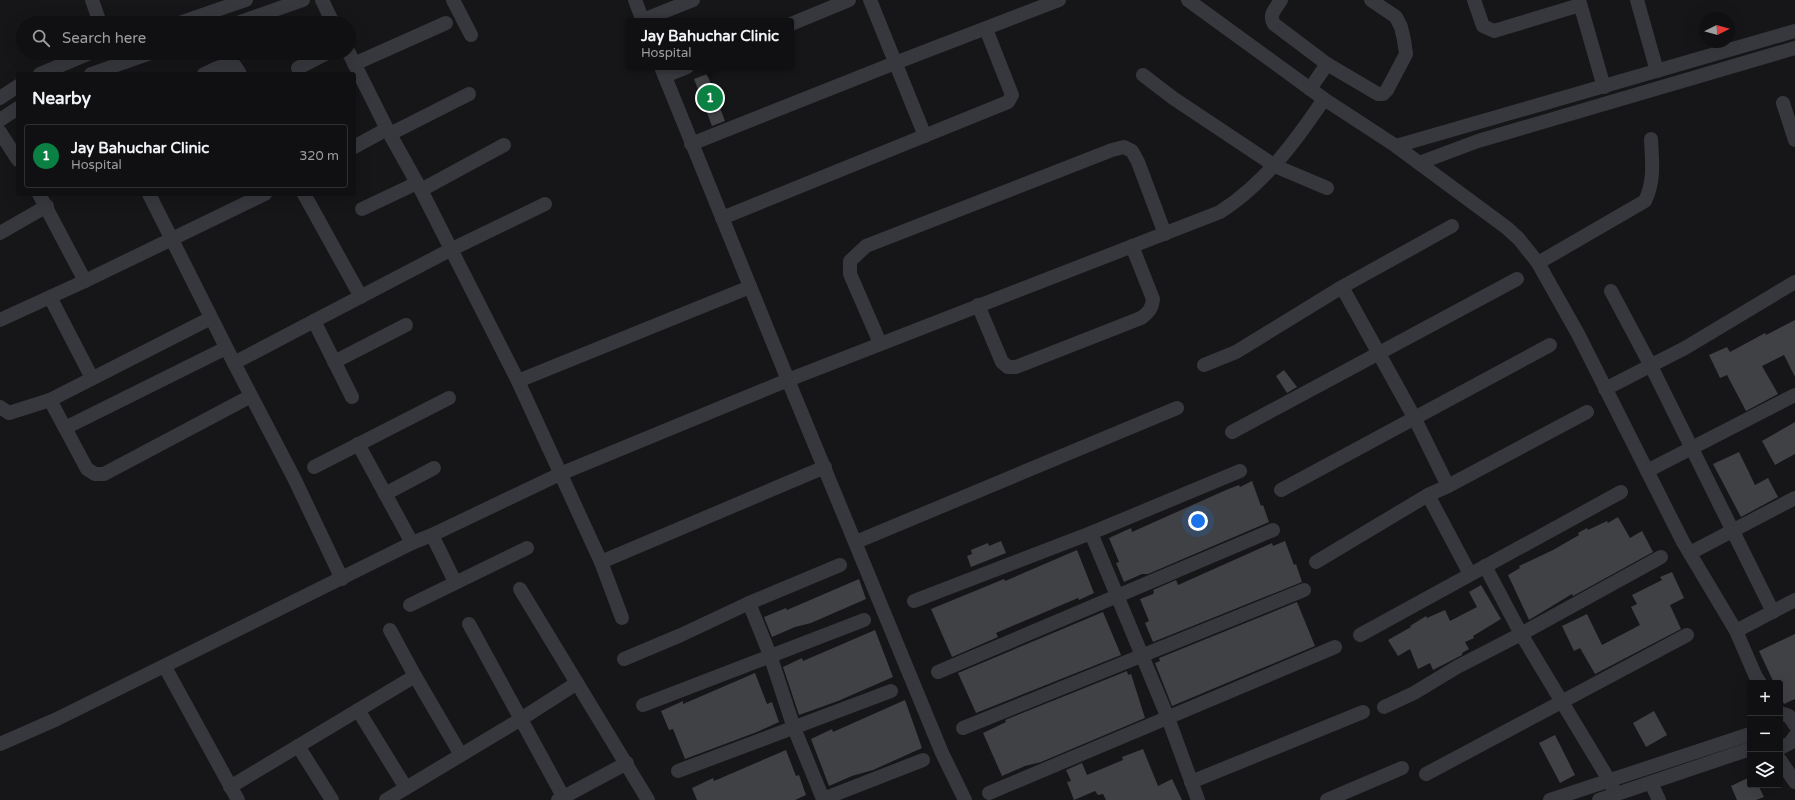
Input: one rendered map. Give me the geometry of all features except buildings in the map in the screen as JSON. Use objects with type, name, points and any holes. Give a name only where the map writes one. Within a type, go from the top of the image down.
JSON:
[{"type":"street","points":[[92,0],[98,16]]},
{"type":"street","points":[[199,16],[246,0]]},
{"type":"street","points":[[257,16],[303,0]]},
{"type":"street","points":[[322,0],[330,16]]},
{"type":"street","points":[[453,0],[471,35]]},
{"type":"street","points":[[635,0],[642,18]]},
{"type":"street","points":[[650,18],[693,0]]},
{"type":"street","points":[[794,23],[850,0]]},
{"type":"street","points":[[870,0],[925,136]]},
{"type":"street","points":[[691,144],[1058,0]]},
{"type":"street","points":[[1188,0],[1324,99],[1396,146],[1486,214],[1507,228],[1519,239],[1538,263],[1578,334],[1690,553],[1736,632],[1758,680]]},
{"type":"street","points":[[1281,0],[1271,14],[1274,24],[1327,64],[1378,94],[1383,94],[1387,90],[1406,54],[1401,27],[1396,17],[1372,0]]},
{"type":"street","points":[[1474,0],[1483,26],[1494,31],[1579,2],[1604,86]]},
{"type":"street","points":[[1637,0],[1657,71]]},
{"type":"street","points":[[356,56],[446,23]]},
{"type":"street","points":[[722,218],[1008,102],[1012,95],[1011,91],[986,29]]},
{"type":"street","points":[[1396,146],[1795,31]]},
{"type":"street","points":[[1419,163],[1478,141],[1795,48]]},
{"type":"street","points":[[45,72],[72,60]]},
{"type":"street","points":[[87,60],[90,72]]},
{"type":"street","points":[[93,72],[112,60]]},
{"type":"street","points":[[298,68],[313,60]]},
{"type":"street","points":[[352,60],[388,131],[419,186],[450,250],[518,381],[601,562],[622,618]]},
{"type":"street","points":[[1310,89],[1327,64]]},
{"type":"street","points":[[208,72],[221,66],[229,65],[235,66],[239,72]]},
{"type":"street","points":[[663,72],[691,144],[942,753],[965,800]]},
{"type":"street","points":[[1143,75],[1173,98],[1275,166],[1327,188]]},
{"type":"street","points":[[0,98],[16,87]]},
{"type":"street","points":[[356,146],[469,94]]},
{"type":"street","points":[[0,744],[57,719],[412,543],[432,535],[560,474],[880,343],[1220,212],[1236,201],[1275,166],[1298,138],[1324,99]]},
{"type":"street","points":[[1783,103],[1795,140]]},
{"type":"street","points":[[0,120],[16,109]]},
{"type":"street","points":[[0,132],[16,157]]},
{"type":"street","points":[[1538,263],[1645,201],[1651,189],[1651,139]]},
{"type":"street","points":[[362,209],[419,186],[504,145]]},
{"type":"street","points":[[880,343],[850,274],[850,261],[866,246],[1112,150],[1124,147],[1132,151],[1138,162],[1165,234]]},
{"type":"street","points":[[150,196],[226,348],[294,478],[342,578]]},
{"type":"street","points":[[0,320],[172,240],[261,196]]},
{"type":"street","points":[[305,196],[361,297]]},
{"type":"street","points":[[0,233],[43,200],[85,281]]},
{"type":"street","points":[[234,363],[450,250],[545,204]]},
{"type":"street","points":[[1204,365],[1236,352],[1342,287],[1452,226]]},
{"type":"street","points":[[978,305],[1002,362],[1008,367],[1016,368],[1141,318],[1148,313],[1152,307],[1153,299],[1132,246]]},
{"type":"street","points":[[1232,432],[1378,352],[1517,279]]},
{"type":"street","points":[[1605,389],[1685,348],[1795,282]]},
{"type":"street","points":[[1342,287],[1414,417],[1448,486]]},
{"type":"street","points":[[518,381],[750,288]]},
{"type":"street","points":[[1611,291],[1651,366],[1773,612]]},
{"type":"street","points":[[50,297],[92,378]]},
{"type":"street","points":[[0,407],[9,413],[50,400],[211,318]]},
{"type":"street","points":[[314,321],[352,397]]},
{"type":"street","points":[[334,362],[406,325]]},
{"type":"street","points":[[1281,490],[1550,345]]},
{"type":"street","points":[[65,428],[226,348]]},
{"type":"street","points":[[1647,471],[1795,395]]},
{"type":"street","points":[[50,400],[87,469],[95,474],[104,474],[251,396]]},
{"type":"street","points":[[314,467],[449,398]]},
{"type":"street","points":[[856,542],[1177,408]]},
{"type":"street","points":[[1316,562],[1428,495],[1448,486],[1587,412]]},
{"type":"street","points":[[358,444],[412,543]]},
{"type":"street","points":[[601,562],[824,467]]},
{"type":"street","points":[[385,494],[434,468]]},
{"type":"street","points":[[914,601],[1091,533],[1240,471]]},
{"type":"street","points":[[1360,635],[1620,492]]},
{"type":"street","points":[[1428,495],[1470,574]]},
{"type":"street","points":[[1690,553],[1795,498]]},
{"type":"street","points":[[938,672],[1273,530]]},
{"type":"street","points":[[1091,533],[1168,718],[1198,800]]},
{"type":"street","points":[[432,535],[456,582]]},
{"type":"street","points":[[410,605],[527,548]]},
{"type":"street","points":[[1384,707],[1414,693],[1457,667],[1521,634],[1661,557]]},
{"type":"street","points":[[624,659],[682,635],[749,602],[840,565]]},
{"type":"street","points":[[1485,566],[1521,634],[1616,794]]},
{"type":"street","points":[[520,589],[648,800]]},
{"type":"street","points":[[963,728],[1304,590]]},
{"type":"street","points":[[1736,632],[1795,600]]},
{"type":"street","points":[[749,602],[770,655],[794,728],[822,799],[844,796],[923,760]]},
{"type":"street","points":[[643,705],[864,620]]},
{"type":"street","points":[[469,624],[521,719],[562,799],[626,763]]},
{"type":"street","points":[[390,630],[461,755]]},
{"type":"street","points":[[1426,774],[1687,635]]},
{"type":"street","points":[[989,793],[1335,647]]},
{"type":"street","points":[[165,666],[238,800]]},
{"type":"street","points":[[230,787],[415,676]]},
{"type":"street","points":[[386,800],[521,719],[577,683]]},
{"type":"street","points":[[678,771],[891,691]]},
{"type":"street","points":[[358,710],[406,788]]},
{"type":"street","points":[[1191,782],[1363,712]]},
{"type":"street","points":[[1550,800],[1747,735]]},
{"type":"street","points":[[1783,748],[1795,740]]},
{"type":"street","points":[[298,746],[328,799]]},
{"type":"street","points":[[1599,800],[1747,750]]},
{"type":"street","points":[[1783,764],[1795,782]]},
{"type":"street","points":[[1327,800],[1402,768]]},
{"type":"street","points":[[1650,783],[1659,800]]},
{"type":"place","name":"Jay Bahuchar Clinic","points":[[710,98]]}]
